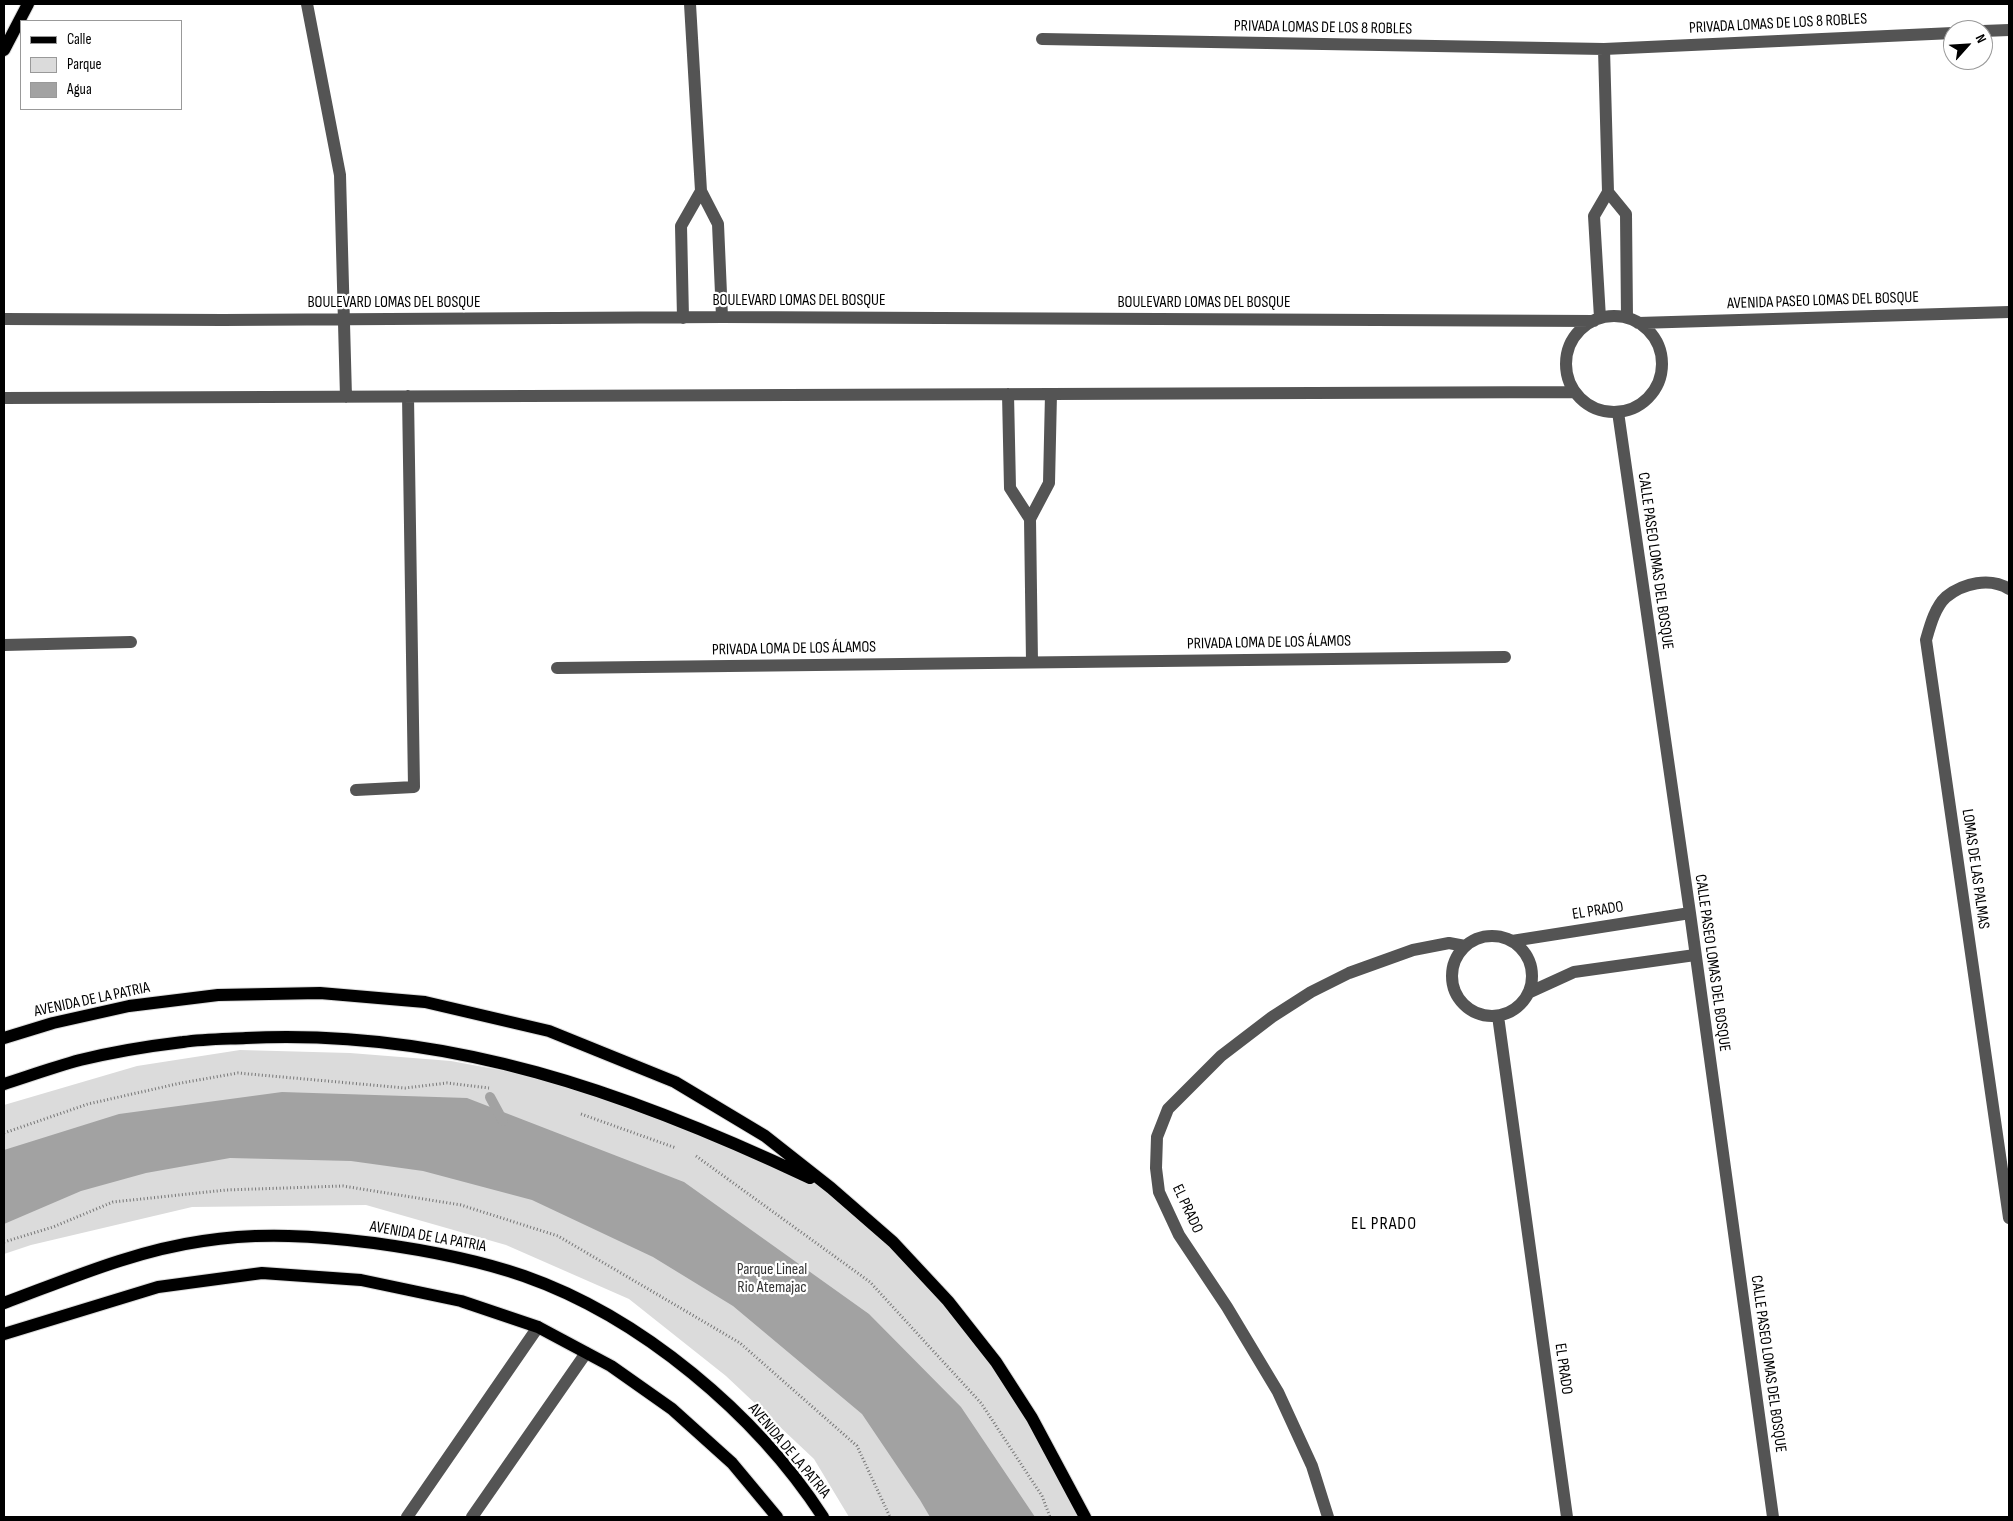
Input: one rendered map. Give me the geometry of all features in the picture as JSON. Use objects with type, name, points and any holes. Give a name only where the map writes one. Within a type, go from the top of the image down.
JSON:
[{"type":"main road","points":[[4,50],[28,4]]},
{"type":"main road","name":"AVENIDA DE LA PATRIA","points":[[4,1038],[53,1023],[129,1006],[218,995],[320,993],[425,1002],[549,1031],[675,1082],[765,1136],[893,1242],[948,1301],[996,1362],[1032,1418],[1085,1517]]},
{"type":"main road","name":"AVENIDA DE LA PATRIA","points":[[4,1084],[81,1060],[185,1041],[292,1036],[380,1040],[454,1053],[564,1079],[683,1121],[830,1188]]},
{"type":"main road","name":"AVENIDA DE LA PATRIA","points":[[4,1303],[124,1258],[163,1248],[203,1241],[244,1237],[291,1236],[337,1238],[432,1251],[479,1262],[526,1277],[605,1315],[655,1346],[698,1379],[741,1418],[806,1490],[823,1517]]},
{"type":"main road","points":[[4,1334],[158,1287],[262,1273],[361,1280],[461,1301],[538,1327],[611,1366],[672,1409],[732,1463],[777,1517]]},
{"type":"street","points":[[307,4],[340,175],[346,397]]},
{"type":"street","points":[[690,4],[701,191],[718,224],[722,317]]},
{"type":"street","points":[[1993,31],[2009,30]]},
{"type":"street","name":"PRIVADA LOMAS DE LOS 8 ROBLES","points":[[1042,39],[1604,48],[1943,32]]},
{"type":"street","points":[[1597,320],[1594,216],[1608,192],[1604,48]]},
{"type":"street","points":[[683,318],[681,226],[701,191]]},
{"type":"street","points":[[1608,192],[1626,214],[1632,320]]},
{"type":"street","name":"AVENIDA PASEO LOMAS DEL BOSQUE","points":[[1632,320],[2009,312]]},
{"type":"street","points":[[1609,316],[1632,320],[1655,339],[1662,363],[1661,375],[1657,387],[1641,404],[1618,412],[1605,412],[1583,401],[1575,392],[1569,381],[1566,358],[1575,335],[1597,320],[1609,316]]},
{"type":"street","name":"BOULEVARD LOMAS DEL BOSQUE","points":[[4,319],[722,317],[1597,320]]},
{"type":"street","points":[[4,398],[1575,392]]},
{"type":"street","points":[[1008,394],[1010,488],[1030,519]]},
{"type":"street","points":[[1032,662],[1030,519],[1049,483],[1051,394]]},
{"type":"street","points":[[356,790],[414,787],[408,396]]},
{"type":"street","name":"CALLE PASEO LOMAS DEL BOSQUE","points":[[1618,412],[1690,913],[1773,1517]]},
{"type":"street","name":"LOMAS DE LAS PALMAS","points":[[2009,589],[2003,585],[1984,582],[1965,585],[1945,598],[1933,619],[1926,640],[2009,1218]]},
{"type":"street","points":[[4,645],[131,642]]},
{"type":"street","name":"PRIVADA LOMA DE LOS ÁLAMOS","points":[[557,668],[1505,657]]},
{"type":"street","name":"EL PRADO","points":[[1512,941],[1690,913]]},
{"type":"street","points":[[1488,936],[1496,936],[1512,941],[1526,955],[1530,964],[1532,984],[1528,993],[1516,1008],[1498,1016],[1483,1016],[1470,1010],[1456,993],[1452,979],[1453,965],[1465,946],[1472,941],[1488,936]]},
{"type":"street","name":"EL PRADO","points":[[1328,1517],[1312,1466],[1278,1392],[1227,1307],[1179,1234],[1159,1192],[1156,1168],[1157,1137],[1168,1109],[1221,1056],[1272,1017],[1311,992],[1348,973],[1412,950],[1449,943],[1465,946]]},
{"type":"street","points":[[1528,993],[1574,972],[1695,955]]},
{"type":"street","name":"EL PRADO","points":[[1498,1016],[1567,1517]]},
{"type":"street","points":[[408,1517],[538,1327]]},
{"type":"street","points":[[472,1517],[586,1352]]},
{"type":"path","points":[[4,1133],[88,1104],[181,1082],[238,1073],[405,1088],[447,1083],[495,1089]]},
{"type":"path","points":[[579,1113],[685,1152]]},
{"type":"path","points":[[694,1155],[870,1282],[981,1403],[1042,1496],[1050,1517]]},
{"type":"green space","name":"Parque Lineal Rio Atemajac","points":[[240,1050],[350,1053],[451,1061],[560,1081],[623,1102],[829,1189],[890,1245],[945,1303],[993,1364],[1028,1418],[1082,1517],[849,1517],[814,1459],[726,1376],[629,1299],[506,1245],[366,1205],[192,1207],[31,1245],[4,1254],[4,1105],[137,1066]]},
{"type":"water","points":[[282,1092],[467,1098],[684,1182],[869,1314],[961,1407],[1035,1517],[930,1517],[862,1414],[733,1306],[653,1257],[532,1200],[423,1171],[351,1161],[230,1158],[146,1173],[81,1191],[4,1224],[4,1150],[119,1114]]},
{"type":"waterway","points":[[490,1097],[503,1121]]},
{"type":"district","name":"EL PRADO","points":[[1384,1224]]}]
